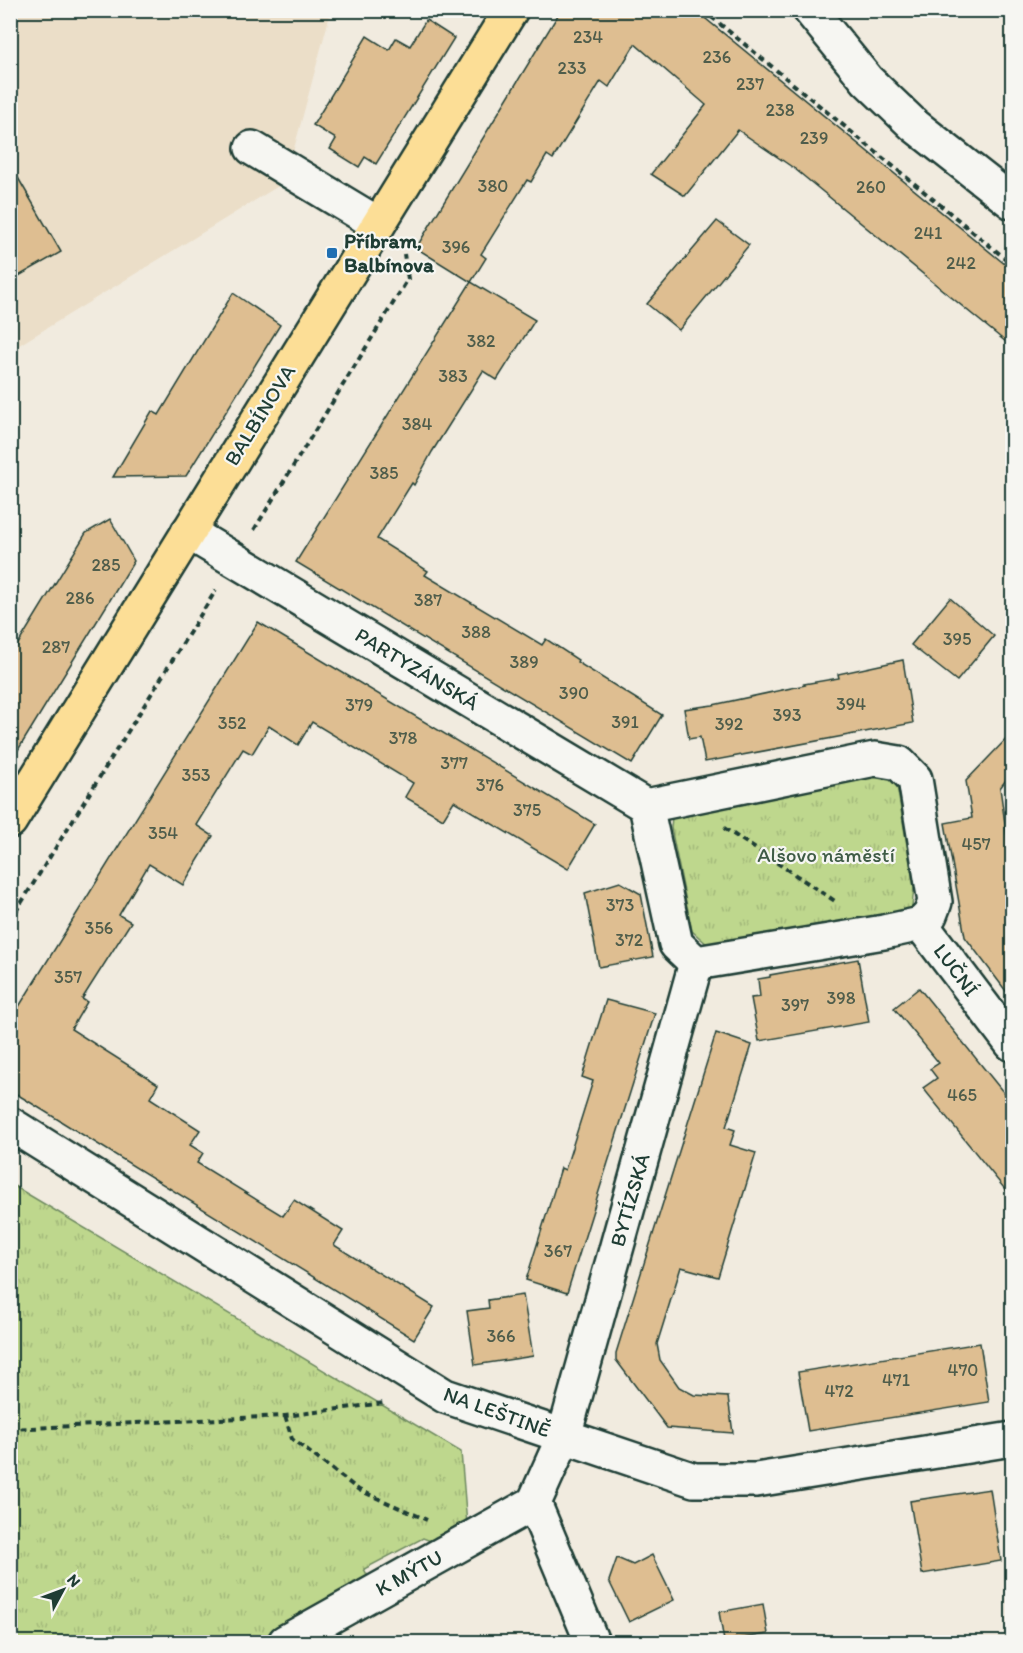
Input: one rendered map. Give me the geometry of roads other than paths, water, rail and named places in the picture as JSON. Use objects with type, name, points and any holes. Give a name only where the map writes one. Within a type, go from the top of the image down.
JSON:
[{"type":"main road","name":"BALBÍNOVA","points":[[10,820],[511,10]]},
{"type":"street","points":[[810,10],[867,80],[915,125],[1012,202]]},
{"type":"street","points":[[252,148],[378,224]]},
{"type":"street","name":"PARTYZÁNSKÁ","points":[[188,532],[646,806]]},
{"type":"street","points":[[875,759],[899,763],[915,779],[934,902],[930,915],[921,924],[884,932],[696,963],[676,944],[646,806],[875,759]]},
{"type":"street","name":"LUČNÍ","points":[[921,924],[1012,1044]]},
{"type":"street","name":"BYTÍZSKÁ","points":[[534,1503],[564,1436],[696,963]]},
{"type":"street","name":"NA LEŠTINĚ","points":[[10,1124],[445,1396],[694,1480],[756,1480],[1012,1440]]},
{"type":"street","points":[[534,1503],[592,1642]]},
{"type":"street","name":"K MÝTU","points":[[285,1642],[534,1503]]},
{"type":"place","name":"Příbram, Balbínova","points":[[332,253]]},
{"type":"park label","name":"Alšovo náměstí","points":[[826,855]]}]
